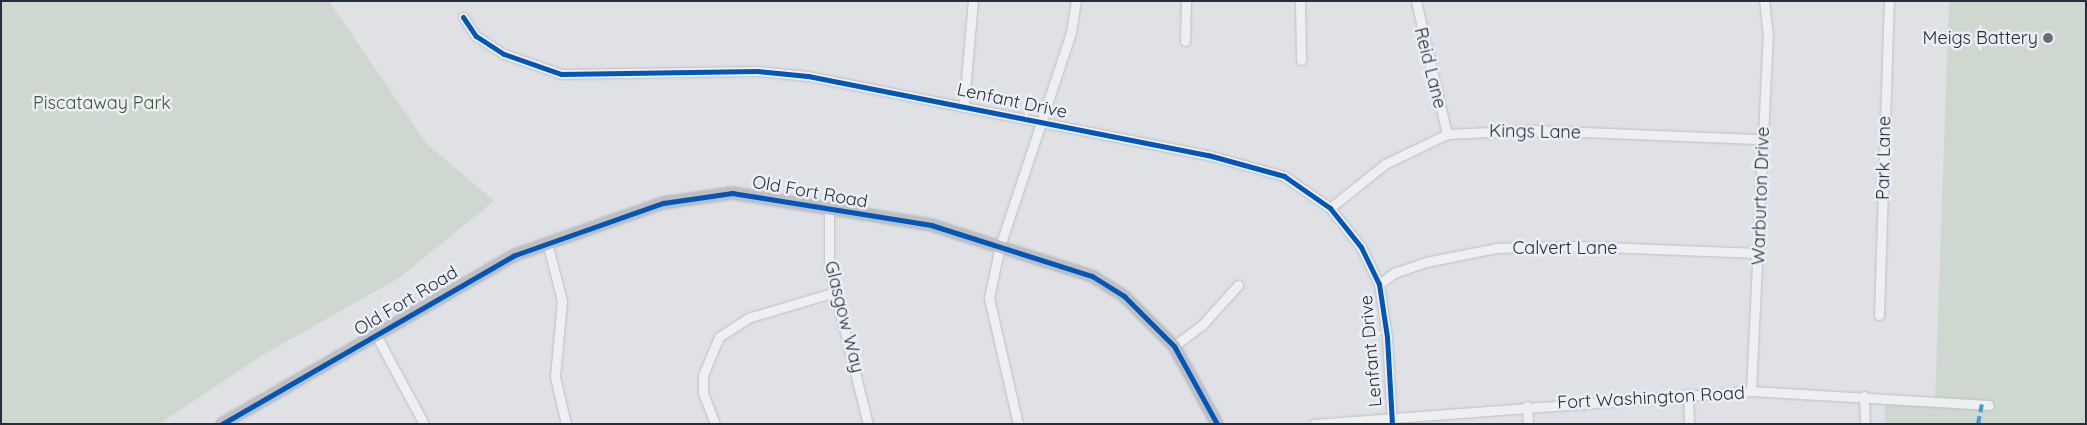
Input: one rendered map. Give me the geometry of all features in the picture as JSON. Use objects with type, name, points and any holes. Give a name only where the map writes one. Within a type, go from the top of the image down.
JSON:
[{"type":"main road","name":"Old Fort Road","points":[[222,424],[472,277],[547,242],[663,203],[711,194],[748,195],[829,210],[930,225],[1092,276],[1124,296],[1174,346],[1217,424]]},
{"type":"street","points":[[964,103],[973,1]]},
{"type":"street","points":[[1018,424],[989,298],[1000,246],[1071,32],[1076,1]]},
{"type":"street","points":[[1185,41],[1186,1]]},
{"type":"street","points":[[1300,1],[1302,60]]},
{"type":"street","name":"Reid Lane","points":[[1416,1],[1447,134]]},
{"type":"street","name":"Warburton Drive","points":[[1751,391],[1768,37],[1764,1]]},
{"type":"street","name":"Park Lane","points":[[1879,315],[1888,1]]},
{"type":"street","name":"Lenfant Drive","points":[[463,17],[476,36],[504,54],[561,74],[757,71],[964,103],[1042,122],[1239,161],[1284,176],[1330,208],[1361,247],[1379,284],[1387,337],[1391,420]]},
{"type":"street","name":"Kings Lane","points":[[1330,208],[1385,164],[1447,134],[1534,130],[1762,139]]},
{"type":"street","name":"Glasgow Way","points":[[829,210],[829,268],[868,424]]},
{"type":"street","points":[[547,242],[562,301],[555,377],[566,424]]},
{"type":"street","name":"Calvert Lane","points":[[1379,284],[1426,262],[1496,248],[1578,246],[1758,253]]},
{"type":"street","points":[[1174,346],[1207,320],[1238,285]]},
{"type":"street","points":[[715,424],[703,375],[719,337],[748,318],[835,292]]},
{"type":"street","points":[[376,335],[424,424]]},
{"type":"street","name":"Fort Washington Road","points":[[1314,424],[1391,420],[1527,406],[1751,391],[1864,396],[1989,405]]},
{"type":"street","points":[[1688,394],[1689,424]]},
{"type":"street","points":[[1864,396],[1864,424]]},
{"type":"street","points":[[1527,406],[1528,424]]},
{"type":"green space","name":"Piscataway Park","points":[[1,1],[329,1],[426,143],[494,201],[399,278],[263,355],[159,424],[1,424]]},
{"type":"green space","points":[[1949,1],[2086,1],[2086,424],[1885,424],[1885,402],[1935,403]]},
{"type":"marked path","points":[[1978,424],[1982,404]]},
{"type":"cycle path","points":[[463,17],[476,36],[504,54],[561,74],[757,71],[808,76],[1208,155],[1284,176],[1330,208],[1361,247],[1379,284],[1387,337],[1392,424]]},
{"type":"cycle path","points":[[222,424],[515,255],[663,203],[732,193],[931,225],[1092,276],[1124,296],[1174,346],[1217,424]]},
{"type":"place","name":"Meigs Battery","points":[[2048,38]]}]
